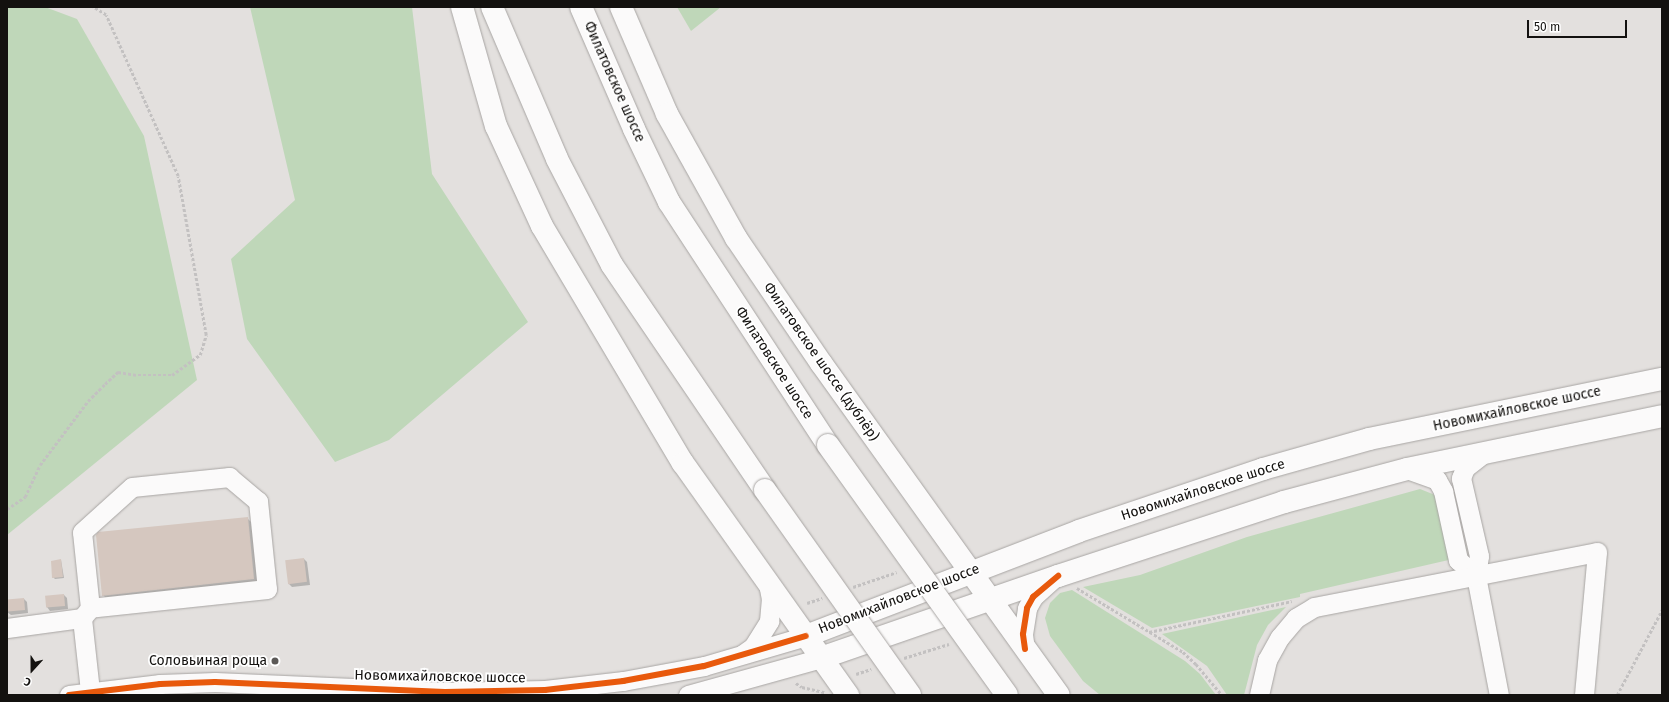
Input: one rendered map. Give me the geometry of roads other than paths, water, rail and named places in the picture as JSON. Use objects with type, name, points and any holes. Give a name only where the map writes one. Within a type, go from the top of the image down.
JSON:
[{"type":"main road","points":[[462,7],[496,126],[542,226],[683,463],[848,695]]},
{"type":"main road","points":[[492,7],[503,39],[557,159],[612,265],[765,490],[910,695]]},
{"type":"main road","name":"Филатовское шоссе","points":[[581,7],[634,129],[669,202],[828,445],[1007,695]]},
{"type":"main road","name":"Филатовское шоссе (дублёр)","points":[[621,7],[667,114],[736,238],[821,363],[1058,695]]},
{"type":"main road","name":"Новомихайловское шоссе","points":[[806,636],[969,571],[1263,469],[1362,441],[1662,379]]},
{"type":"main road","name":"Новомихайловское шоссе","points":[[821,658],[990,600],[1067,581],[1284,502],[1407,469],[1662,416]]},
{"type":"street","points":[[1488,451],[1465,468],[1461,478],[1479,556],[1476,576],[1498,695]]},
{"type":"street","points":[[1407,469],[1437,480],[1443,491],[1458,560],[1476,576]]},
{"type":"street","points":[[7,628],[86,613],[267,589],[258,501],[228,477],[132,487],[82,532],[86,613],[90,690]]},
{"type":"street","points":[[1259,695],[1267,660],[1280,637],[1296,618],[1314,607],[1596,552],[1584,695]]},
{"type":"street","points":[[1025,650],[1022,634],[1030,603],[1041,588],[1067,581]]},
{"type":"street","points":[[739,656],[753,647],[769,621],[771,599],[768,584]]},
{"type":"street","name":"Новомихайловское шоссе","points":[[69,695],[90,690],[160,684],[215,682],[445,693],[545,690],[623,681],[704,666],[806,636]]},
{"type":"street","name":"Новомихайловское шоссе","points":[[688,695],[821,658]]},
{"type":"place","name":"Соловьиная роща","points":[[275,661]]}]
